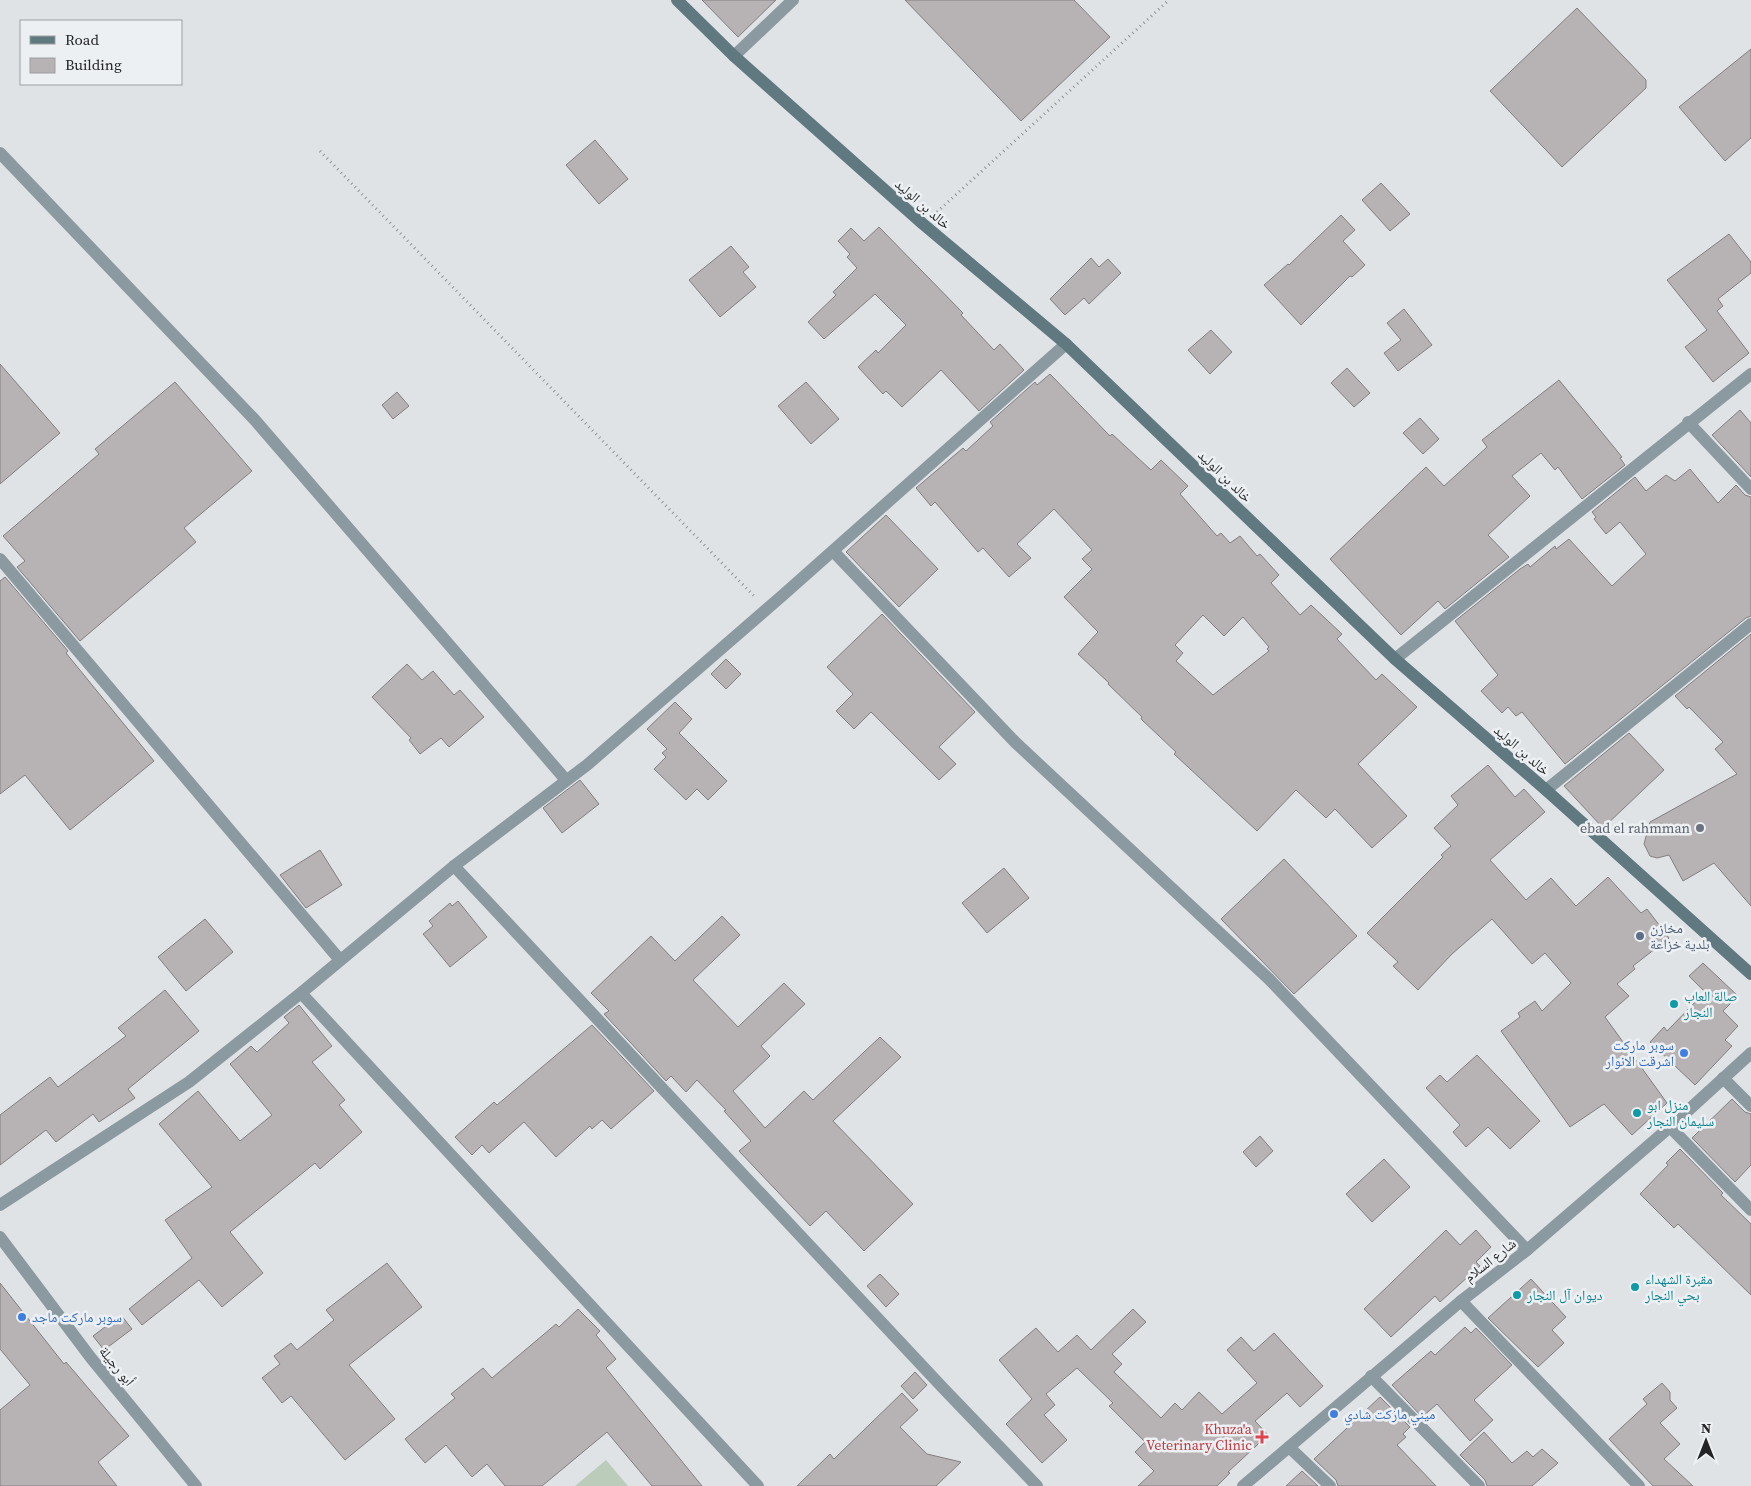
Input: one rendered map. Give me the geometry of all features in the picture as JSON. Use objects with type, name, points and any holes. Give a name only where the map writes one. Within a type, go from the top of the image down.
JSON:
[{"type":"main road","name":"خالد بن الوليد","points":[[677,0],[734,56],[923,224],[1066,344],[1395,659],[1546,790],[1751,974]]},
{"type":"street","points":[[734,56],[794,0]]},
{"type":"street","points":[[0,153],[254,419],[566,780]]},
{"type":"street","points":[[0,1205],[189,1082],[301,993],[454,866],[587,764],[833,551],[1066,344]]},
{"type":"street","points":[[1395,659],[1688,422],[1750,377]]},
{"type":"street","points":[[1688,422],[1751,489]]},
{"type":"street","points":[[833,551],[1016,743],[1269,979],[1527,1250]]},
{"type":"street","points":[[0,558],[340,960]]},
{"type":"street","points":[[1546,790],[1751,624]]},
{"type":"street","points":[[454,866],[936,1381],[1037,1486]]},
{"type":"street","points":[[301,993],[758,1486]]},
{"type":"street","name":"شارع السلام","points":[[1243,1486],[1461,1301],[1527,1250],[1670,1127],[1751,1053]]},
{"type":"street","points":[[1723,1078],[1751,1106]]},
{"type":"street","points":[[1670,1127],[1751,1210]]},
{"type":"street","name":"أبو رجيلة","points":[[0,1237],[91,1358],[196,1486]]},
{"type":"street","points":[[1461,1301],[1639,1486]]},
{"type":"street","points":[[1371,1376],[1479,1486]]},
{"type":"street","points":[[1289,1447],[1330,1486]]},
{"type":"path","points":[[923,224],[1169,0]]},
{"type":"path","points":[[320,151],[767,608]]},
{"type":"green space","points":[[606,1460],[628,1486],[575,1486]]},
{"type":"building","points":[[702,0],[776,0],[738,37]]},
{"type":"building","points":[[905,0],[1074,0],[1110,37],[1021,121]]},
{"type":"building","points":[[1577,8],[1646,80],[1646,88],[1562,167],[1490,91]]},
{"type":"building","points":[[1751,49],[1751,138],[1725,161],[1679,107]]},
{"type":"building","points":[[595,140],[628,179],[599,204],[566,165]]},
{"type":"building","points":[[1381,183],[1410,214],[1390,231],[1362,200]]},
{"type":"building","points":[[1341,215],[1355,230],[1343,241],[1365,265],[1352,277],[1350,276],[1301,325],[1264,285],[1289,265]]},
{"type":"building","points":[[879,227],[963,313],[961,315],[994,350],[1000,344],[1024,370],[979,411],[941,370],[902,407],[886,391],[883,394],[858,367],[876,350],[878,353],[906,325],[875,294],[824,339],[808,322],[836,295],[833,292],[857,268],[847,257],[850,254],[838,241],[851,228],[864,241]]},
{"type":"building","points":[[1729,234],[1751,262],[1751,273],[1718,299],[1723,306],[1717,311],[1749,353],[1713,382],[1685,347],[1707,330],[1667,280]]},
{"type":"building","points":[[731,246],[749,267],[743,272],[756,287],[720,317],[689,280]]},
{"type":"building","points":[[1091,258],[1099,267],[1108,259],[1121,273],[1089,304],[1084,298],[1065,315],[1050,299]]},
{"type":"building","points":[[1404,309],[1432,345],[1398,371],[1384,353],[1401,340],[1387,323]]},
{"type":"building","points":[[1211,330],[1232,352],[1210,374],[1188,350]]},
{"type":"building","points":[[0,364],[60,433],[0,484]]},
{"type":"building","points":[[1347,368],[1370,393],[1354,407],[1331,383]]},
{"type":"building","points":[[1050,374],[1110,436],[1112,434],[1151,470],[1161,460],[1188,486],[1180,494],[1217,536],[1221,533],[1230,543],[1240,536],[1257,556],[1260,554],[1279,575],[1271,583],[1300,615],[1311,605],[1342,634],[1337,639],[1376,680],[1382,674],[1417,707],[1358,764],[1407,816],[1372,848],[1335,809],[1326,818],[1296,790],[1257,831],[1174,754],[1176,752],[1078,654],[1098,632],[1064,597],[1092,569],[1082,559],[1092,550],[1054,509],[1017,544],[1031,558],[1009,577],[983,548],[978,552],[935,502],[931,506],[916,488],[963,448],[966,451],[993,426],[990,422],[1035,382],[1037,385]],"holes":[[[1203,615],[1224,636],[1243,617],[1269,647],[1267,649],[1269,651],[1213,695],[1176,661],[1183,653],[1175,645]]]},
{"type":"building","points":[[1559,380],[1622,457],[1620,458],[1625,465],[1582,499],[1558,467],[1555,470],[1541,453],[1512,476],[1530,496],[1488,535],[1509,557],[1445,609],[1438,601],[1401,635],[1330,559],[1426,467],[1444,486],[1487,447],[1482,440]]},
{"type":"building","points":[[175,382],[252,471],[184,528],[196,542],[80,641],[17,567],[25,561],[3,536],[99,454],[95,449]]},
{"type":"building","points":[[806,382],[839,419],[811,444],[778,406]]},
{"type":"building","points":[[397,392],[409,406],[393,419],[382,405]]},
{"type":"building","points":[[1740,410],[1751,423],[1751,477],[1712,435]]},
{"type":"building","points":[[1420,418],[1439,439],[1423,454],[1403,433]]},
{"type":"building","points":[[1690,469],[1718,503],[1736,485],[1745,495],[1751,497],[1751,616],[1746,618],[1565,764],[1522,712],[1516,716],[1508,707],[1502,713],[1481,691],[1498,675],[1455,621],[1520,569],[1528,564],[1530,567],[1555,546],[1556,549],[1569,539],[1612,586],[1646,554],[1620,522],[1606,534],[1594,519],[1596,517],[1592,512],[1635,477],[1646,491],[1666,475],[1675,481]]},
{"type":"building","points":[[886,515],[938,569],[899,607],[846,552]]},
{"type":"building","points":[[5,577],[68,651],[66,653],[154,761],[70,830],[25,775],[0,794],[0,581]]},
{"type":"building","points":[[882,614],[975,712],[939,747],[956,764],[939,780],[871,712],[854,729],[836,711],[853,694],[827,667]]},
{"type":"building","points":[[1751,634],[1751,906],[1714,863],[1683,881],[1669,855],[1657,858],[1650,856],[1644,844],[1650,822],[1737,774],[1715,749],[1723,742],[1689,707],[1687,709],[1675,696]]},
{"type":"building","points":[[726,659],[741,674],[726,689],[711,674]]},
{"type":"building","points":[[407,664],[422,680],[433,671],[454,695],[460,690],[484,717],[449,747],[441,738],[420,754],[409,740],[411,738],[372,697]]},
{"type":"building","points":[[675,702],[692,719],[679,733],[727,781],[708,800],[697,789],[686,800],[654,769],[666,757],[662,753],[667,749],[647,729]]},
{"type":"building","points":[[1629,733],[1664,770],[1603,828],[1564,786]]},
{"type":"building","points":[[1488,765],[1515,797],[1524,789],[1545,812],[1490,860],[1526,900],[1551,878],[1576,906],[1608,877],[1641,913],[1647,909],[1669,938],[1633,966],[1635,969],[1617,984],[1629,996],[1605,1017],[1667,1103],[1632,1135],[1604,1104],[1570,1127],[1501,1031],[1520,1017],[1518,1013],[1535,1001],[1542,1011],[1571,983],[1545,953],[1532,964],[1492,919],[1452,954],[1418,990],[1393,966],[1398,962],[1367,933],[1443,857],[1441,855],[1451,846],[1434,828],[1458,805],[1451,796]]},
{"type":"building","points":[[580,780],[599,804],[562,833],[543,808]]},
{"type":"building","points":[[320,850],[342,885],[306,908],[280,875]]},
{"type":"building","points":[[1284,859],[1357,936],[1294,994],[1221,919]]},
{"type":"building","points":[[1004,868],[1029,898],[987,933],[962,903]]},
{"type":"building","points":[[458,901],[487,937],[450,967],[423,934],[433,926],[429,921],[450,903],[452,906]]},
{"type":"building","points":[[722,916],[740,935],[693,980],[738,1027],[784,983],[805,1004],[761,1046],[770,1056],[733,1091],[765,1128],[804,1091],[813,1100],[880,1037],[901,1057],[833,1121],[913,1204],[864,1251],[826,1211],[810,1226],[739,1151],[751,1141],[724,1111],[726,1110],[697,1080],[686,1092],[671,1076],[666,1081],[604,1014],[609,1011],[591,993],[651,936],[675,961]]},
{"type":"building","points":[[205,919],[233,952],[186,991],[158,957]]},
{"type":"building","points":[[1703,963],[1738,996],[1723,1011],[1738,1026],[1725,1040],[1732,1046],[1695,1085],[1650,1042],[1664,1027],[1667,1031],[1705,992],[1689,976]]},
{"type":"building","points":[[165,990],[199,1031],[128,1089],[135,1098],[99,1122],[93,1114],[56,1142],[46,1130],[0,1165],[0,1115],[50,1077],[58,1087],[126,1036],[118,1028]]},
{"type":"building","points":[[299,1005],[332,1046],[312,1062],[345,1100],[339,1105],[362,1132],[320,1169],[315,1163],[230,1232],[263,1273],[222,1307],[199,1280],[142,1325],[129,1309],[192,1258],[165,1220],[212,1187],[159,1124],[198,1091],[240,1141],[272,1115],[230,1064],[251,1046],[257,1052],[289,1023],[284,1017]]},
{"type":"building","points":[[592,1025],[654,1091],[611,1129],[602,1120],[592,1129],[590,1126],[556,1157],[524,1122],[489,1153],[482,1145],[472,1155],[455,1137],[494,1102],[497,1105]]},
{"type":"building","points":[[1477,1055],[1540,1121],[1510,1149],[1488,1127],[1466,1147],[1453,1132],[1460,1125],[1426,1088],[1440,1075],[1447,1082]]},
{"type":"building","points":[[1732,1099],[1745,1112],[1751,1114],[1751,1165],[1735,1182],[1692,1138]]},
{"type":"building","points":[[1260,1136],[1273,1151],[1256,1167],[1243,1152]]},
{"type":"building","points":[[1680,1149],[1723,1193],[1721,1195],[1751,1224],[1751,1295],[1678,1224],[1674,1228],[1640,1194],[1668,1165],[1666,1163]]},
{"type":"building","points":[[1384,1159],[1410,1187],[1372,1222],[1346,1194]]},
{"type":"building","points":[[1446,1230],[1460,1245],[1476,1230],[1491,1247],[1476,1262],[1480,1266],[1440,1302],[1435,1296],[1391,1337],[1364,1309]]},
{"type":"building","points":[[387,1263],[422,1307],[349,1365],[395,1419],[345,1460],[291,1396],[282,1403],[262,1378],[280,1364],[274,1356],[291,1343],[297,1350],[334,1320],[326,1310]]},
{"type":"building","points":[[880,1274],[899,1294],[886,1307],[867,1286]]},
{"type":"building","points":[[1531,1279],[1566,1317],[1552,1330],[1564,1343],[1538,1367],[1488,1318]]},
{"type":"building","points":[[0,1283],[64,1364],[66,1362],[129,1436],[98,1462],[117,1486],[0,1486],[0,1410],[30,1385],[0,1349]]},
{"type":"building","points":[[578,1309],[600,1331],[596,1335],[616,1359],[606,1368],[702,1486],[652,1486],[607,1432],[542,1486],[505,1486],[487,1464],[472,1477],[446,1445],[425,1463],[405,1439],[455,1398],[451,1394],[483,1368],[492,1378],[556,1324],[559,1327]]},
{"type":"building","points":[[1133,1309],[1146,1322],[1112,1354],[1122,1364],[1114,1372],[1161,1418],[1175,1403],[1182,1410],[1199,1392],[1222,1414],[1257,1383],[1227,1350],[1241,1337],[1254,1351],[1274,1333],[1323,1386],[1300,1407],[1287,1393],[1255,1421],[1268,1435],[1228,1472],[1230,1473],[1217,1486],[1138,1486],[1154,1471],[1135,1452],[1145,1442],[1109,1406],[1113,1403],[1077,1368],[1046,1394],[1055,1405],[1044,1415],[1067,1440],[1042,1463],[1006,1424],[1032,1399],[999,1360],[1036,1328],[1058,1352],[1077,1335],[1091,1350]]},
{"type":"building","points":[[121,1315],[132,1329],[104,1350],[93,1336]]},
{"type":"building","points":[[1465,1327],[1471,1333],[1476,1328],[1512,1365],[1474,1400],[1493,1420],[1470,1441],[1437,1404],[1422,1417],[1392,1385],[1431,1351],[1435,1355]]},
{"type":"building","points":[[915,1372],[927,1385],[913,1399],[901,1386]]},
{"type":"building","points":[[1662,1383],[1670,1392],[1670,1400],[1677,1408],[1660,1423],[1680,1444],[1664,1459],[1693,1486],[1653,1486],[1609,1439],[1647,1404],[1643,1399]]},
{"type":"building","points":[[902,1393],[918,1410],[900,1427],[927,1454],[961,1462],[936,1486],[797,1486],[830,1454],[834,1459]]},
{"type":"building","points":[[1380,1397],[1410,1427],[1403,1434],[1406,1437],[1397,1445],[1436,1486],[1338,1486],[1336,1480],[1314,1459]]},
{"type":"building","points":[[1484,1432],[1512,1463],[1527,1451],[1533,1457],[1542,1449],[1558,1463],[1532,1486],[1487,1486],[1485,1480],[1460,1455]]},
{"type":"building","points":[[1302,1471],[1318,1486],[1286,1486]]},
{"type":"place","name":"ebad el rahmman","points":[[1700,828]]},
{"type":"place","name":"مخازن بلدية خزاعة","points":[[1640,936]]},
{"type":"place","name":"صالة العاب النجار","points":[[1674,1004]]},
{"type":"place","name":"سوبر ماركت اشرقت الانوار","points":[[1684,1053]]},
{"type":"place","name":"منزل ابو سليمان النجار","points":[[1637,1113]]},
{"type":"place","name":"مقبرة الشهداء بحي النجار","points":[[1635,1287]]},
{"type":"place","name":"ديوان آل النجار","points":[[1517,1295]]},
{"type":"place","name":"سوبر ماركت ماجد","points":[[22,1317]]},
{"type":"place","name":"ميني ماركت شادي","points":[[1334,1414]]},
{"type":"place","name":"Khuza'a Veterinary Clinic","points":[[1262,1437]]}]
